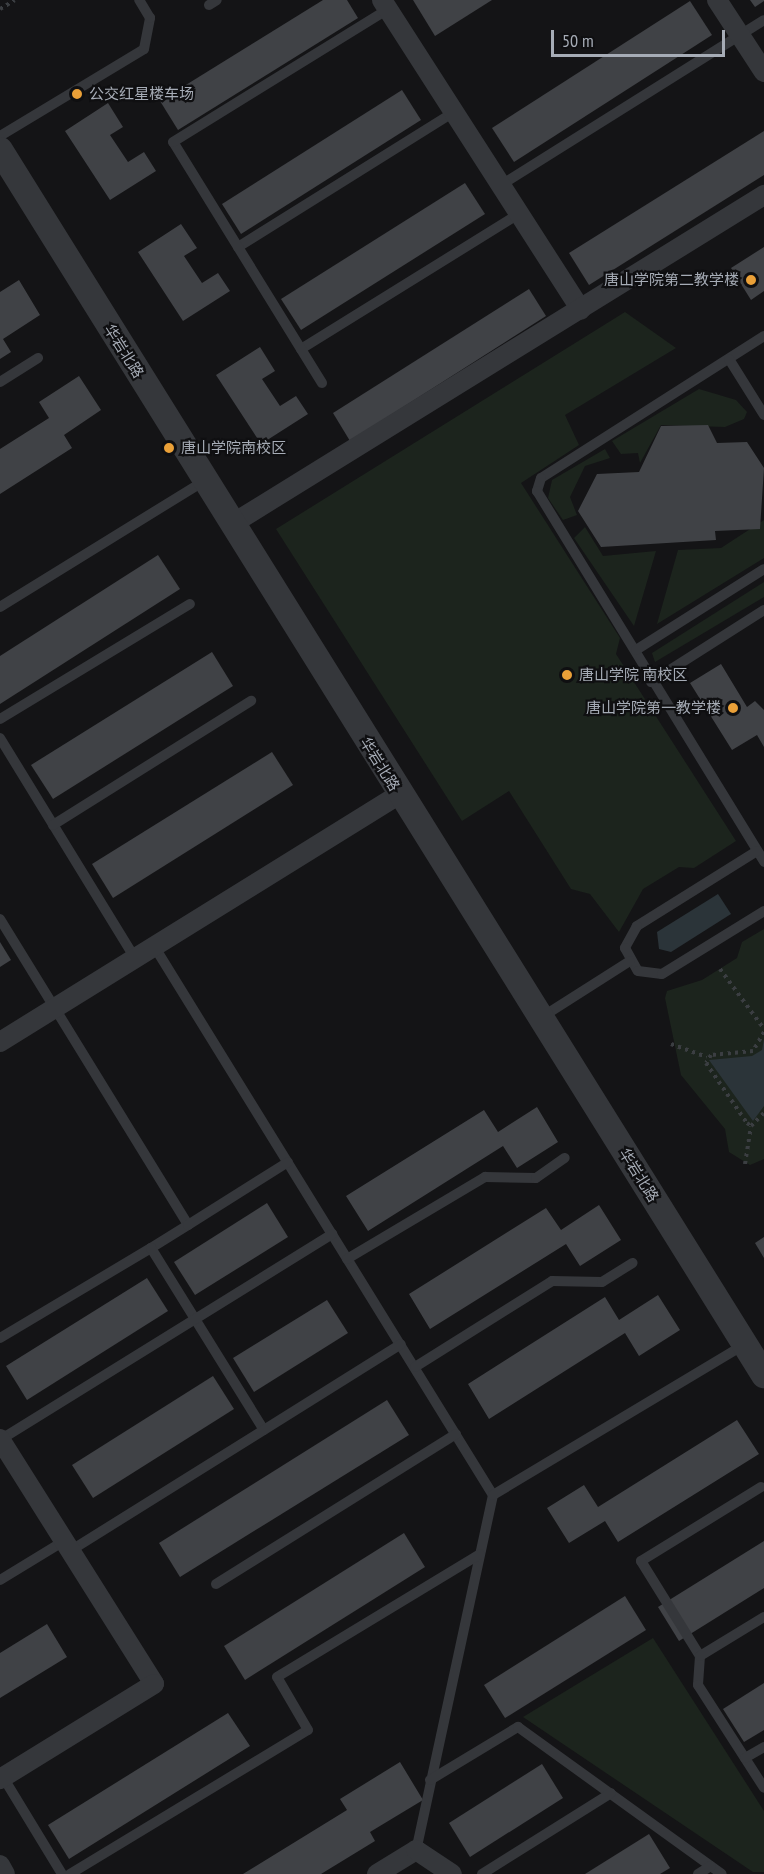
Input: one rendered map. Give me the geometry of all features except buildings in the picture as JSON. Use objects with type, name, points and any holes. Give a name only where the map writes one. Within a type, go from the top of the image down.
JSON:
[{"type":"street","points":[[717,0],[764,72]]},
{"type":"street","points":[[385,4],[581,310]]},
{"type":"street","name":"华岩北路","points":[[0,150],[399,795],[764,1375]]},
{"type":"street","points":[[232,524],[764,195]]},
{"type":"street","points":[[0,1042],[399,795]]},
{"type":"street","points":[[0,1440],[154,1684],[2,1778]]},
{"type":"street","points":[[376,1874],[416,1850],[452,1874]]},
{"type":"street","points":[[0,1865],[5,1874]]},
{"type":"lane","points":[[0,136],[144,49],[150,18],[139,0]]},
{"type":"lane","points":[[322,383],[173,142],[385,4]]},
{"type":"lane","points":[[501,185],[764,20]]},
{"type":"lane","points":[[238,247],[454,112]]},
{"type":"lane","points":[[301,349],[519,214]]},
{"type":"lane","points":[[764,336],[541,478],[537,491],[636,650],[651,682],[764,862]]},
{"type":"lane","points":[[0,382],[38,358]]},
{"type":"lane","points":[[729,359],[764,414]]},
{"type":"lane","points":[[0,607],[204,481]]},
{"type":"lane","points":[[636,650],[764,569]]},
{"type":"lane","points":[[0,719],[190,604]]},
{"type":"lane","points":[[651,682],[764,610]]},
{"type":"lane","points":[[53,825],[251,701]]},
{"type":"lane","points":[[0,738],[135,958]]},
{"type":"lane","points":[[757,851],[637,926],[627,939],[630,961],[645,975],[662,974],[764,911]]},
{"type":"lane","points":[[0,919],[188,1225]]},
{"type":"lane","points":[[154,946],[493,1495],[416,1850]]},
{"type":"lane","points":[[541,1018],[630,961]]},
{"type":"lane","points":[[347,1259],[485,1177],[536,1178],[565,1158]]},
{"type":"lane","points":[[0,1338],[151,1248],[288,1162]]},
{"type":"lane","points":[[0,1440],[332,1234]]},
{"type":"lane","points":[[151,1248],[264,1430]]},
{"type":"lane","points":[[414,1367],[552,1281],[602,1282],[632,1263]]},
{"type":"lane","points":[[0,1580],[67,1546],[264,1430],[401,1344]]},
{"type":"lane","points":[[493,1495],[745,1344]]},
{"type":"lane","points":[[216,1584],[456,1434]]},
{"type":"lane","points":[[761,1487],[641,1561],[700,1656],[698,1685],[764,1788]]},
{"type":"lane","points":[[70,1874],[309,1730],[277,1677],[480,1554]]},
{"type":"lane","points":[[700,1656],[764,1617]]},
{"type":"lane","points":[[430,1780],[518,1726],[722,1874]]},
{"type":"lane","points":[[745,1758],[764,1747]]},
{"type":"lane","points":[[2,1778],[62,1874]]},
{"type":"lane","points":[[482,1874],[611,1793]]},
{"type":"lane","points":[[698,1874],[711,1866]]},
{"type":"path","points":[[0,9],[15,0]]},
{"type":"path","points":[[671,1044],[707,1057],[748,1053],[758,1047],[764,1030],[720,969]]},
{"type":"path","points":[[707,1057],[708,1070],[751,1126]]},
{"type":"path","points":[[745,1164],[751,1126],[764,1113]]},
{"type":"shaded area","points":[[625,312],[676,348],[565,415],[579,445],[521,483],[620,638],[616,654],[736,841],[694,868],[679,867],[643,889],[619,932],[590,894],[571,889],[509,791],[462,821],[276,529]]},
{"type":"shaded area","points":[[699,389],[736,400],[747,412],[744,419],[725,427],[661,425],[640,463],[638,453],[621,454],[612,441]]},
{"type":"shaded area","points":[[605,449],[610,458],[585,466],[570,497],[577,515],[563,520],[548,498],[552,480]]},
{"type":"shaded area","points":[[764,520],[764,558],[657,624],[678,550],[721,548]]},
{"type":"shaded area","points":[[585,527],[603,556],[656,551],[634,626],[574,538]]},
{"type":"shaded area","points":[[764,582],[764,597],[655,662],[652,653]]},
{"type":"shaded area","points":[[718,894],[731,914],[671,952],[659,949],[657,932]]},
{"type":"shaded area","points":[[764,929],[764,1159],[750,1165],[729,1152],[725,1129],[681,1075],[665,998],[667,991],[702,980],[737,958],[742,942]]},
{"type":"shaded area","points":[[764,1039],[764,1106],[753,1121],[709,1060],[752,1056],[762,1050]]},
{"type":"shaded area","points":[[653,1638],[764,1811],[764,1872],[753,1872],[523,1717]]},
{"type":"place","name":"公交红星楼车场","points":[[77,94]]},
{"type":"place","name":"唐山学院第二教学楼","points":[[751,280]]},
{"type":"place","name":"唐山学院南校区","points":[[169,448]]},
{"type":"place","name":"唐山学院 南校区","points":[[567,675]]},
{"type":"place","name":"唐山学院第一教学楼","points":[[733,708]]}]
